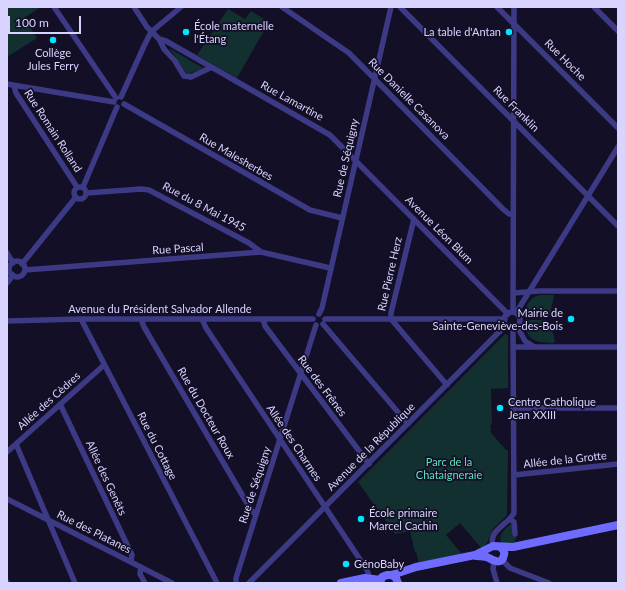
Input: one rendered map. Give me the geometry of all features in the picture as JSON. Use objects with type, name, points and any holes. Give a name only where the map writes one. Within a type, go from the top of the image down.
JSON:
[{"type":"main road","points":[[341,583],[360,579],[381,581],[387,574],[396,579],[408,568],[475,555],[496,554],[513,547],[618,525]]},
{"type":"main road","points":[[361,583],[370,581]]},
{"type":"street","points":[[54,7],[117,101]]},
{"type":"street","name":"Rue Lamartine","points":[[134,7],[151,32],[159,39],[212,67],[324,131],[356,160]]},
{"type":"street","points":[[22,264],[76,197],[75,191],[80,187],[117,101],[151,32],[181,7]]},
{"type":"street","name":"Rue Danielle Casanova","points":[[282,7],[346,50],[503,209],[509,214],[513,214]]},
{"type":"street","name":"Rue de Séquigny","points":[[236,583],[236,578],[301,375],[319,322],[323,315],[319,314],[322,308],[391,7]]},
{"type":"street","name":"Rue Franklin","points":[[400,7],[618,226]]},
{"type":"street","name":"Rue Hoche","points":[[497,7],[618,128]]},
{"type":"street","points":[[514,7],[514,293],[510,314],[506,325],[515,327],[528,343],[536,347]]},
{"type":"street","points":[[594,7],[618,31]]},
{"type":"street","name":"Rue Lamartine","points":[[159,39],[164,49],[175,61],[184,76],[191,77],[212,67]]},
{"type":"street","points":[[7,84],[117,101]]},
{"type":"street","name":"Rue Romain Rolland","points":[[14,86],[16,93],[80,187]]},
{"type":"street","name":"Rue Malesherbes","points":[[117,101],[121,107],[124,104],[310,210],[342,218]]},
{"type":"street","points":[[510,314],[529,292],[618,147]]},
{"type":"street","name":"Avenue Léon Blum","points":[[356,160],[510,314]]},
{"type":"street","points":[[76,197],[82,198],[86,195],[80,187]]},
{"type":"street","name":"Rue du 8 Mai 1945","points":[[86,193],[141,189],[149,190],[249,242],[261,252]]},
{"type":"street","name":"Rue Pierre Herz","points":[[414,219],[399,277],[391,319],[447,386]]},
{"type":"street","name":"Rue Pascal","points":[[25,270],[261,252],[330,268]]},
{"type":"street","points":[[7,253],[10,273],[12,276]]},
{"type":"street","points":[[10,266],[18,261],[22,264],[25,270],[19,277],[12,276]]},
{"type":"street","points":[[7,283],[12,276]]},
{"type":"street","points":[[514,293],[618,291]]},
{"type":"street","points":[[510,314],[520,319],[515,327],[513,347],[514,513],[510,520],[494,534],[492,542],[496,554],[510,568],[549,583]]},
{"type":"street","name":"Avenue du Président Salvador Allende","points":[[7,321],[80,319],[263,319],[319,322],[510,314]]},
{"type":"street","name":"Rue du Cottage","points":[[80,319],[217,583]]},
{"type":"street","name":"Rue du Docteur Roux","points":[[141,319],[144,327],[256,515]]},
{"type":"street","name":"Allée des Charmes","points":[[202,319],[206,328],[280,441],[367,570],[370,581]]},
{"type":"street","name":"Rue des Frênes","points":[[263,319],[265,326],[368,464]]},
{"type":"street","points":[[319,322],[408,424]]},
{"type":"street","name":"Avenue de la République","points":[[249,583],[447,386],[506,325]]},
{"type":"street","points":[[513,347],[618,347]]},
{"type":"street","name":"Allée des Cèdres","points":[[7,452],[104,365]]},
{"type":"street","name":"Allée des Genêts","points":[[60,404],[132,555],[131,561]]},
{"type":"street","points":[[513,408],[618,408]]},
{"type":"street","points":[[16,444],[75,583]]},
{"type":"street","name":"Allée de la Grotte","points":[[514,475],[618,464]]},
{"type":"street","name":"Rue des Platanes","points":[[7,499],[172,583]]},
{"type":"street","points":[[510,520],[514,522],[515,534]]},
{"type":"street","points":[[496,554],[493,569],[497,583]]},
{"type":"street","points":[[141,567],[140,574],[144,583]]},
{"type":"green space","points":[[7,7],[41,7],[24,18],[37,38],[7,57]]},
{"type":"green space","points":[[228,9],[245,19],[251,11],[269,22],[237,78],[197,55]]},
{"type":"green space","points":[[169,48],[203,68],[189,74],[186,73]]},
{"type":"green space","points":[[540,295],[554,295],[550,315],[547,317],[524,317],[525,310],[530,300]]},
{"type":"green space","points":[[524,320],[547,320],[550,322],[555,341],[554,343],[537,341],[530,337],[525,327]]},
{"type":"green space","name":"Parc de la Chataigneraie","points":[[505,334],[508,335],[508,388],[491,389],[492,424],[490,426],[491,433],[506,450],[508,450],[507,515],[493,529],[487,543],[482,549],[460,523],[446,535],[462,554],[419,563],[410,531],[395,534],[358,482]]},
{"type":"green space","points":[[513,523],[512,535],[516,536],[515,542],[510,545],[501,543],[500,540],[505,529]]},
{"type":"place","name":"École maternelle l'Étang","points":[[186,32]]},
{"type":"place","name":"La table d'Antan","points":[[509,32]]},
{"type":"place","name":"Collège Jules Ferry","points":[[53,40]]},
{"type":"place","name":"Mairie de Sainte-Geneviève-des-Bois","points":[[571,319]]},
{"type":"place","name":"Centre Catholique Jean XXIII","points":[[500,408]]},
{"type":"place","name":"École primaire Marcel Cachin","points":[[361,519]]},
{"type":"place","name":"GénoBaby","points":[[346,564]]}]
